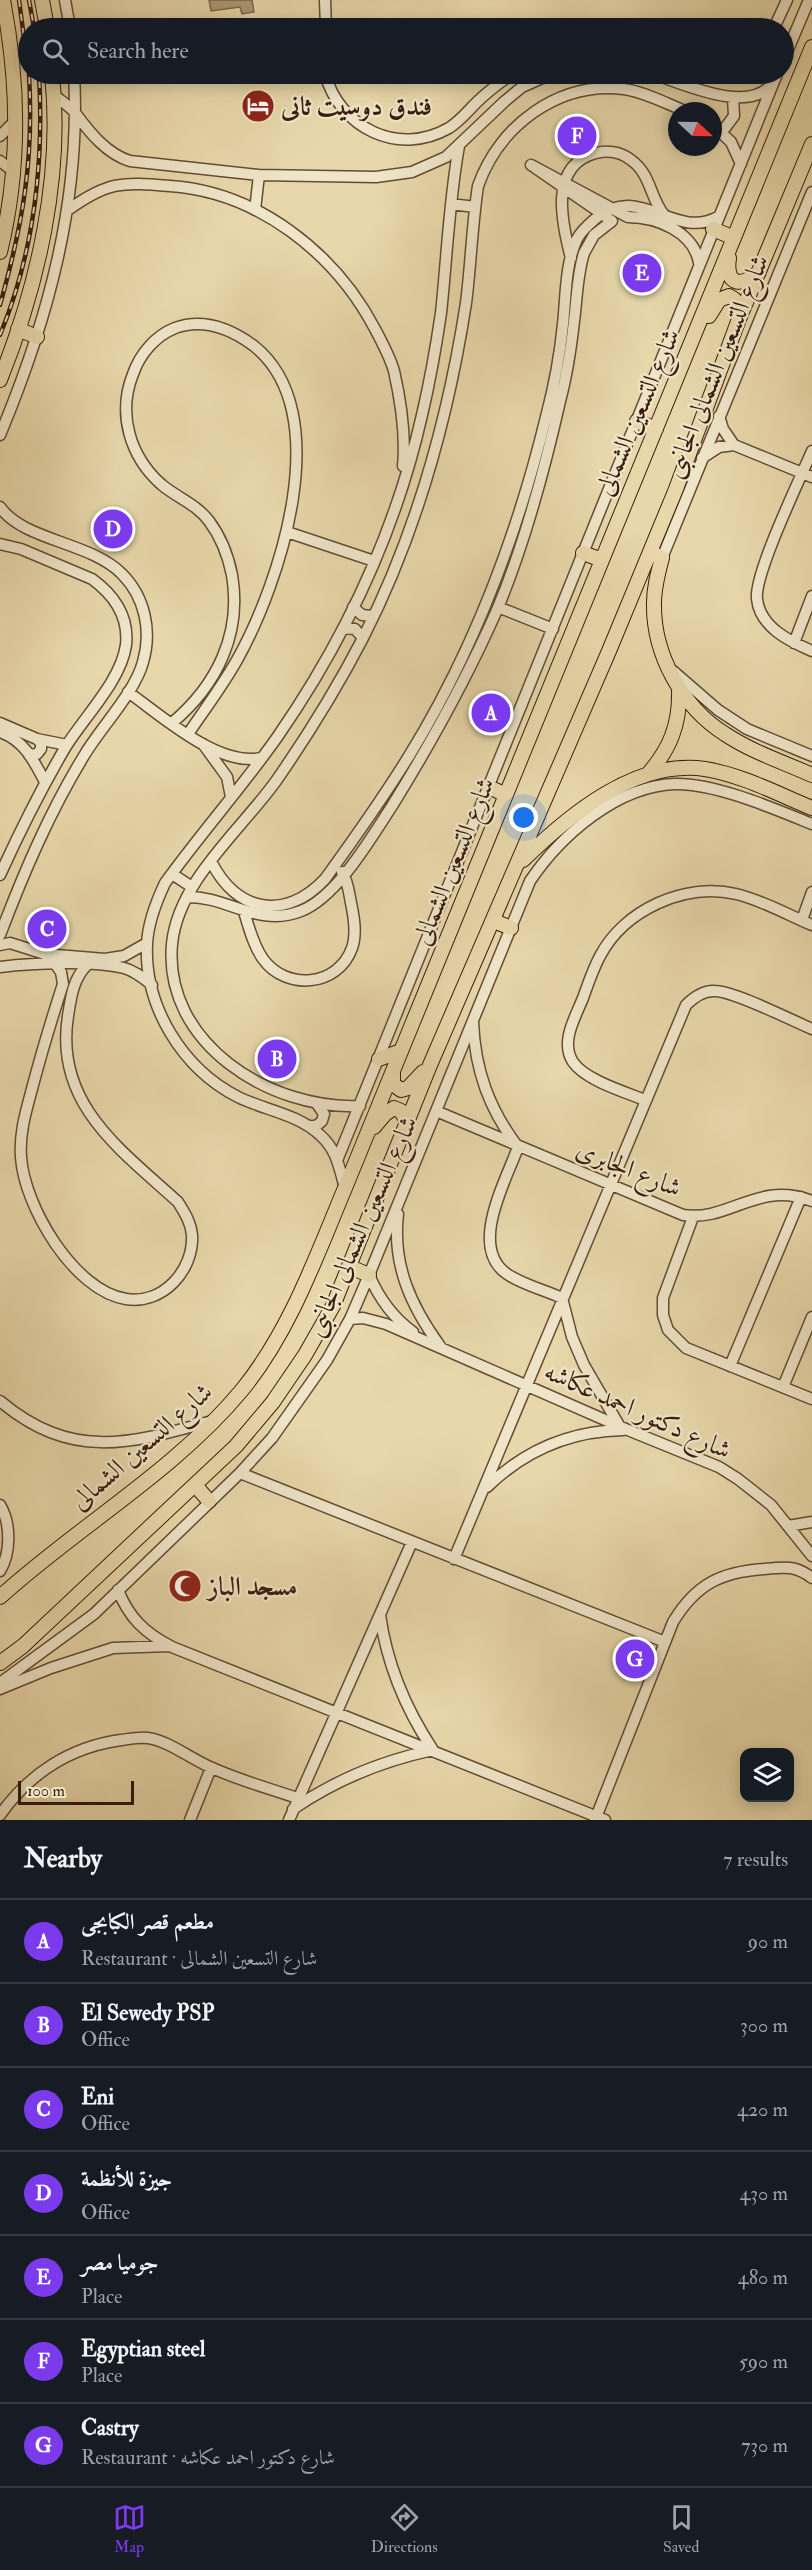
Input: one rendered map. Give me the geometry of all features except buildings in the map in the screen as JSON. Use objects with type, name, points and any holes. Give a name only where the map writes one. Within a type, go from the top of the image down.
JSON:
[{"type":"main road","points":[[0,252],[9,213],[14,172],[15,122],[11,50],[3,0]]},
{"type":"main road","points":[[42,0],[45,18]]},
{"type":"main road","name":"شارع التسعين الشمالى","points":[[0,1597],[44,1559],[155,1472],[212,1421],[241,1390],[285,1324],[367,1135],[812,47]]},
{"type":"main road","points":[[0,380],[18,329],[42,242],[50,197],[54,154],[53,84]]},
{"type":"main road","points":[[0,1664],[23,1646],[236,1446],[273,1402],[305,1355],[333,1306],[430,1065],[656,555],[739,319],[812,144]]},
{"type":"main road","points":[[716,223],[734,238],[729,274],[734,280],[741,283],[748,281],[759,272]]},
{"type":"main road","points":[[692,344],[715,305],[724,297],[737,301],[740,306],[739,319]]},
{"type":"main road","points":[[18,329],[37,337]]},
{"type":"main road","points":[[637,421],[656,429]]},
{"type":"main road","points":[[583,553],[602,560]]},
{"type":"main road","points":[[656,555],[654,604],[658,638],[680,691],[702,717],[724,734],[751,749],[812,774]]},
{"type":"main road","points":[[648,774],[673,736],[680,691]]},
{"type":"main road","points":[[519,864],[583,809],[608,792],[664,769],[705,769],[744,781],[812,808]]},
{"type":"main road","points":[[489,787],[506,795]]},
{"type":"main road","points":[[494,921],[511,928]]},
{"type":"main road","points":[[379,1059],[401,1051]]},
{"type":"main road","points":[[393,1069],[393,1084],[398,1089],[405,1090],[430,1065]]},
{"type":"main road","points":[[367,1135],[385,1114],[394,1108],[400,1111],[407,1122]]},
{"type":"main road","points":[[350,1267],[369,1275]]},
{"type":"main road","points":[[195,1485],[209,1501]]},
{"type":"street","points":[[65,0],[68,18]]},
{"type":"street","points":[[326,0],[326,18]]},
{"type":"street","points":[[779,18],[787,0]]},
{"type":"street","points":[[794,34],[809,0]]},
{"type":"street","points":[[0,435],[37,337],[59,258],[74,163],[75,84]]},
{"type":"street","points":[[328,84],[339,106],[365,129],[399,139],[416,139],[449,128],[497,84]]},
{"type":"street","points":[[54,95],[76,113],[88,130],[117,156],[136,163],[259,175],[394,176],[430,166],[459,146],[505,100],[528,84]]},
{"type":"street","points":[[683,84],[716,95],[747,98],[760,94],[772,84]]},
{"type":"street","points":[[338,1158],[773,84]]},
{"type":"street","points":[[360,1106],[317,1104],[287,1095],[239,1071],[204,1042],[189,1022],[179,998],[172,962],[175,925],[189,892],[268,791],[321,714],[363,638],[409,532],[439,438],[463,322],[475,207],[478,186],[485,167],[496,149],[530,115],[550,101],[599,88],[625,89],[668,104]]},
{"type":"street","points":[[733,97],[734,116],[722,132],[731,142],[741,164]]},
{"type":"street","points":[[0,136],[15,122]]},
{"type":"street","points":[[345,1188],[338,1158],[329,1145],[308,1126],[239,1098],[215,1084],[194,1066],[177,1045],[165,1023],[152,985],[147,943],[156,904],[172,874],[261,758],[296,708],[344,628],[374,561],[402,484],[422,417],[436,348],[459,146]]},
{"type":"street","points":[[567,335],[571,259],[562,223],[562,191],[574,166],[591,155],[616,153],[636,164],[648,179],[655,201],[664,215]]},
{"type":"street","points":[[0,160],[14,172]]},
{"type":"street","points":[[131,183],[129,169],[136,163]]},
{"type":"street","points":[[172,874],[189,892],[244,912],[268,917],[300,912],[327,895],[372,836],[420,760],[457,694],[498,607],[519,531],[551,442],[567,335],[584,253],[594,235],[612,221],[531,165],[628,217],[683,228],[716,223]]},
{"type":"street","points":[[255,210],[259,175]]},
{"type":"street","points":[[68,210],[96,191],[111,185],[131,183],[204,191],[228,198],[255,210],[287,229],[321,256],[345,282],[365,311],[393,369],[403,419],[402,484]]},
{"type":"street","name":"شارع التسعين الشمالى الجانبى","points":[[656,555],[702,458],[812,192]]},
{"type":"street","points":[[451,204],[475,207]]},
{"type":"street","points":[[571,259],[582,231],[596,218],[621,207],[636,206],[664,215],[683,228],[693,244],[699,264]]},
{"type":"street","points":[[172,723],[197,698],[219,665],[233,630],[235,597],[227,554],[213,527],[195,506],[165,487],[154,477],[137,455],[128,435],[126,409],[132,375],[145,351],[164,333],[187,325],[203,324],[218,327],[250,344],[266,357],[278,372],[287,390],[294,419],[295,486],[287,532],[274,573],[246,641],[237,660],[188,734]]},
{"type":"street","points":[[719,416],[723,429],[734,445],[807,475]]},
{"type":"street","points":[[702,458],[714,449],[734,445]]},
{"type":"street","points":[[812,451],[807,475],[757,587],[757,600],[762,613],[780,634],[812,651]]},
{"type":"street","points":[[0,935],[27,866],[60,798],[86,753],[128,692],[143,663],[147,631],[142,608],[132,586],[122,573],[101,558],[18,523],[2,512]]},
{"type":"street","points":[[212,861],[223,882],[241,898],[256,904],[285,905],[300,900],[314,891],[335,865],[410,754],[446,688],[519,531]]},
{"type":"street","points":[[287,532],[374,561]]},
{"type":"street","points":[[0,544],[21,549],[92,579],[111,596],[123,618],[126,644],[119,668],[45,782],[0,875]]},
{"type":"street","points":[[794,643],[812,596]]},
{"type":"street","points":[[353,607],[362,615],[373,616]]},
{"type":"street","points":[[498,607],[553,629]]},
{"type":"street","points":[[344,628],[355,629],[363,638]]},
{"type":"street","points":[[669,668],[718,710],[747,729],[812,756]]},
{"type":"street","points":[[128,692],[203,744],[235,758],[261,758]]},
{"type":"street","points":[[0,723],[37,739],[67,745]]},
{"type":"street","points":[[0,732],[15,739],[29,754],[45,782]]},
{"type":"street","points":[[29,754],[37,754],[41,749],[41,743],[37,739]]},
{"type":"street","points":[[203,744],[227,777],[231,797]]},
{"type":"street","name":"شارع التسعين الشمالى الجانبى","points":[[0,1683],[71,1633],[240,1473],[290,1414],[327,1360],[350,1319],[369,1275],[530,881],[554,850],[595,813],[645,789],[676,784],[719,792],[812,824]]},
{"type":"street","points":[[244,912],[256,948],[273,969],[293,980],[308,981],[322,978],[343,963],[354,939],[352,908],[344,874],[335,865]]},
{"type":"street","points":[[645,1100],[588,1076],[572,1061],[568,1050],[568,1039],[575,1018],[600,955],[613,938],[640,913],[661,902],[700,892],[737,894],[807,922],[812,892]]},
{"type":"street","points":[[0,945],[10,943],[45,954],[105,959],[124,956],[147,943]]},
{"type":"street","points":[[56,965],[61,972],[63,984],[27,1110],[21,1139],[23,1174],[47,1229],[84,1277],[112,1296],[129,1300],[146,1298],[165,1289],[186,1267],[191,1251],[192,1233],[187,1216],[178,1202],[99,1128],[77,1090],[69,1060],[67,1026],[75,984],[87,965]]},
{"type":"street","points":[[0,967],[87,965],[126,968],[152,985]]},
{"type":"street","points":[[454,1559],[686,1005],[698,994],[707,991],[724,992],[812,1029]]},
{"type":"street","points":[[473,1018],[476,1053],[484,1086],[496,1114],[518,1146],[489,1227],[489,1250],[493,1259],[506,1273],[562,1298]]},
{"type":"street","points":[[308,1126],[316,1126],[322,1121],[324,1114],[317,1104]]},
{"type":"street","name":"شارع الجابرى","points":[[436,1111],[673,1212],[693,1217],[705,1216],[764,1195],[783,1194],[812,1201]]},
{"type":"street","points":[[730,1366],[801,1197]]},
{"type":"street","points":[[399,1200],[397,1252],[402,1279],[412,1304],[442,1349]]},
{"type":"street","points":[[693,1217],[663,1298],[665,1323],[673,1337],[686,1348],[812,1399]]},
{"type":"street","name":"شارع دكتور احمد عكاشه","points":[[369,1275],[377,1293],[390,1311],[423,1339]]},
{"type":"street","points":[[482,1492],[509,1467],[548,1444],[574,1435],[624,1429],[584,1365],[572,1337],[562,1298]]},
{"type":"street","points":[[783,1387],[812,1317]]},
{"type":"street","name":"شارع دكتور احمد عكاشه","points":[[350,1319],[376,1320],[624,1429],[719,1467],[755,1491],[771,1505],[812,1556]]},
{"type":"street","points":[[0,1401],[36,1425],[74,1440],[98,1443],[123,1442],[160,1435],[212,1421]]},
{"type":"street","points":[[240,1473],[665,1642]]},
{"type":"street","points":[[0,1505],[5,1516],[8,1540],[5,1563],[0,1571]]},
{"type":"street","points":[[788,1526],[812,1522]]},
{"type":"street","points":[[291,1815],[412,1542]]},
{"type":"street","points":[[118,1590],[133,1619],[144,1630],[172,1647],[433,1750],[599,1819],[665,1642],[682,1606],[709,1583],[742,1570],[792,1567],[808,1575],[812,1562]]},
{"type":"street","points":[[380,1613],[384,1641],[403,1698],[433,1750]]},
{"type":"street","points":[[0,1689],[51,1668],[113,1648],[172,1647]]},
{"type":"street","points":[[0,1815],[11,1800],[44,1769],[78,1750],[98,1744],[149,1738],[211,1768],[297,1798]]},
{"type":"street","points":[[291,1815],[345,1777],[374,1766],[433,1750]]},
{"type":"street","points":[[190,1820],[211,1768]]},
{"type":"shaded area","points":[[209,0],[252,0],[254,12],[242,14],[240,7],[211,11]]},
{"type":"railway","points":[[19,0],[21,18]]},
{"type":"railway","points":[[29,0],[32,18]]},
{"type":"railway","points":[[0,305],[21,219],[25,191],[30,135],[29,84]]},
{"type":"railway","points":[[0,335],[12,304],[29,240],[38,174],[39,84]]},
{"type":"place","name":"فندق دوسيت ثانى","points":[[258,106]]},
{"type":"place","name":"Egyptian steel","points":[[577,136]]},
{"type":"place","name":"جوميا مصر","points":[[642,273]]},
{"type":"place","name":"جيزة للأنظمة","points":[[113,529]]},
{"type":"place","name":"مطعم قصر الكبابجى","points":[[491,713]]},
{"type":"place","name":"Eni","points":[[47,929]]},
{"type":"place","name":"El Sewedy PSP","points":[[277,1059]]},
{"type":"place","name":"مسجد الباز","points":[[185,1586]]},
{"type":"place","name":"Castry","points":[[635,1659]]}]
